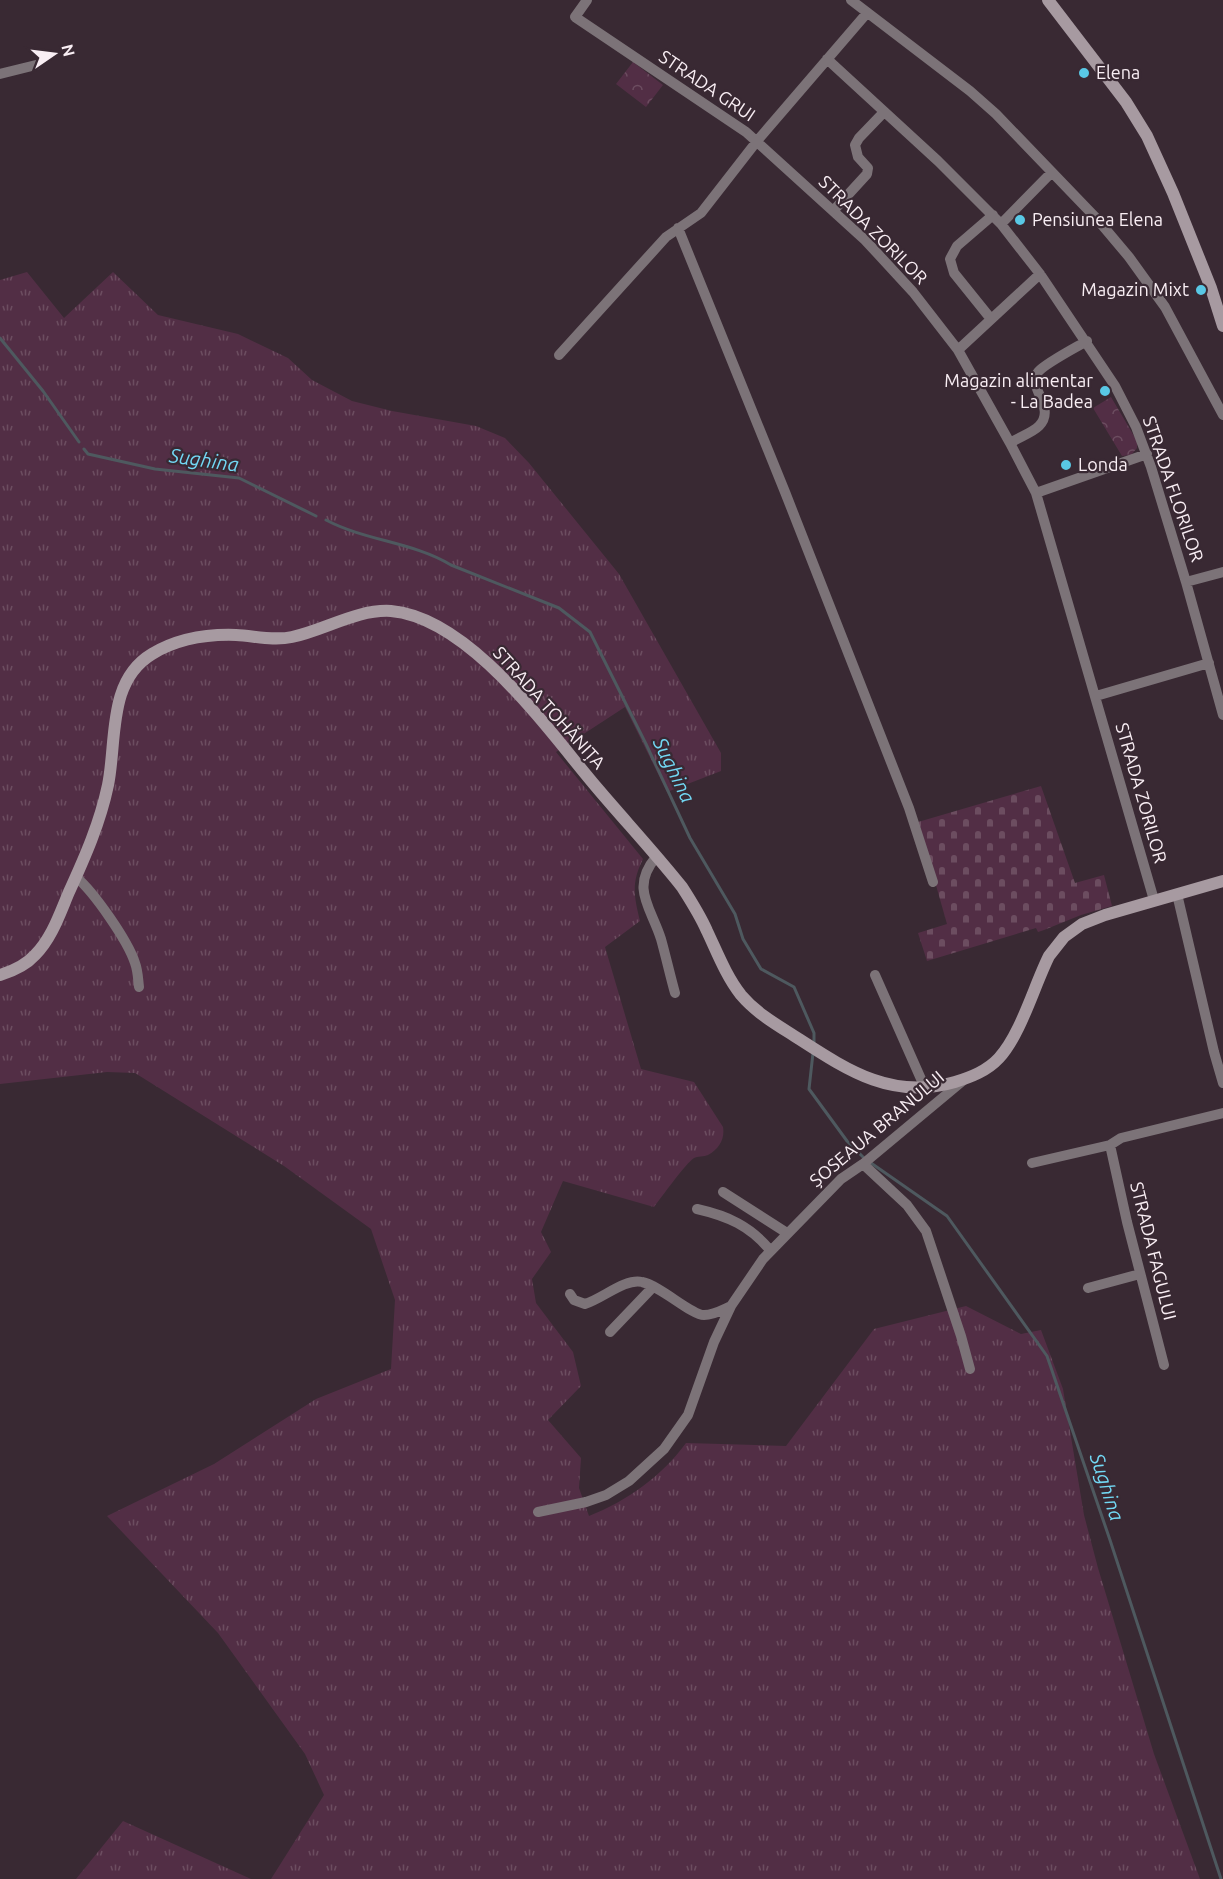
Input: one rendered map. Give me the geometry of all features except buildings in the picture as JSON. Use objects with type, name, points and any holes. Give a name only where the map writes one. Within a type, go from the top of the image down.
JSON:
[{"type":"main road","points":[[1048,0],[1117,90],[1147,136],[1220,303],[1223,326]]},
{"type":"main road","name":"STRADA TOHĂNIȚA","points":[[0,975],[23,965],[44,944],[76,877],[103,807],[118,705],[128,676],[140,662],[164,647],[187,639],[217,635],[289,638],[359,615],[379,611],[399,612],[422,620],[447,633],[479,656],[514,690],[615,810]]},
{"type":"main road","name":"ȘOSEAUA BRANULUI","points":[[615,810],[682,887],[695,907],[726,971],[742,995],[765,1017],[850,1071],[884,1084],[905,1088],[925,1088],[965,1079],[989,1067],[1006,1049],[1043,968],[1053,951],[1071,930],[1092,920],[1154,900],[1223,881]]},
{"type":"street","name":"STRADA GRUI","points":[[586,0],[575,17],[698,98],[757,141],[827,59],[860,5]]},
{"type":"street","points":[[860,5],[996,114],[1097,219],[1149,284],[1179,331],[1223,415]]},
{"type":"street","name":"STRADA FLORILOR","points":[[827,59],[1002,224],[1040,274],[1116,386],[1147,454],[1223,715]]},
{"type":"street","points":[[0,74],[36,65]]},
{"type":"street","points":[[834,210],[867,174],[868,168],[858,157],[855,145],[884,112]]},
{"type":"street","name":"STRADA ZORILOR","points":[[757,141],[834,210],[895,272],[932,315],[958,350],[1010,442],[1036,493],[1154,900]]},
{"type":"street","points":[[560,355],[656,248],[678,228],[700,213],[757,141]]},
{"type":"street","points":[[1002,224],[1052,172]]},
{"type":"street","points":[[991,319],[954,273],[950,259],[957,246],[993,215]]},
{"type":"street","points":[[678,228],[781,481],[909,808],[933,882]]},
{"type":"street","points":[[958,350],[1040,274]]},
{"type":"street","points":[[1010,442],[1037,428],[1044,418],[1044,405],[1035,381],[1039,371],[1087,341]]},
{"type":"street","points":[[1036,493],[1147,454]]},
{"type":"street","points":[[1186,582],[1223,572]]},
{"type":"street","points":[[1096,696],[1209,663]]},
{"type":"street","points":[[656,857],[646,872],[643,891],[661,938],[675,993]]},
{"type":"street","points":[[76,877],[96,898],[130,952],[135,962],[139,987]]},
{"type":"street","points":[[1177,894],[1223,1083]]},
{"type":"street","points":[[876,975],[925,1088]]},
{"type":"street","name":"ȘOSEAUA BRANULUI","points":[[538,1512],[586,1502],[606,1495],[629,1480],[664,1449],[688,1415],[714,1342],[731,1306],[770,1251],[829,1190],[965,1079]]},
{"type":"street","points":[[1032,1163],[1110,1145],[1121,1138],[1223,1113]]},
{"type":"street","name":"STRADA FAGULUI","points":[[1110,1145],[1164,1365]]},
{"type":"street","points":[[863,1164],[908,1205],[926,1231],[970,1369]]},
{"type":"street","points":[[723,1192],[787,1233]]},
{"type":"street","points":[[698,1209],[719,1214],[742,1224],[770,1251]]},
{"type":"street","points":[[1088,1288],[1140,1274]]},
{"type":"street","points":[[570,1294],[574,1300],[585,1304],[629,1283],[642,1282],[672,1296],[700,1314],[714,1314],[731,1306]]},
{"type":"street","points":[[610,1332],[653,1287]]},
{"type":"green space","points":[[633,62],[663,85],[646,107],[616,84]]},
{"type":"green space","points":[[27,272],[64,318],[113,272],[158,315],[238,334],[288,358],[312,380],[352,401],[392,411],[476,426],[505,438],[529,463],[619,574],[721,753],[721,771],[667,792],[625,707],[556,752],[643,859],[635,883],[640,921],[605,947],[641,1069],[694,1082],[723,1127],[723,1131],[722,1140],[715,1150],[690,1161],[654,1207],[563,1181],[541,1232],[551,1252],[532,1279],[536,1303],[573,1352],[581,1386],[548,1420],[581,1458],[579,1488],[589,1516],[617,1503],[655,1477],[686,1443],[786,1446],[874,1329],[966,1306],[1021,1334],[1041,1330],[1063,1389],[1084,1515],[1098,1568],[1154,1754],[1200,1879],[271,1879],[324,1795],[305,1754],[218,1633],[107,1516],[214,1464],[316,1399],[391,1369],[395,1300],[371,1229],[284,1166],[135,1073],[107,1072],[0,1084],[0,280]]},
{"type":"green space","points":[[1111,397],[1137,441],[1137,448],[1131,455],[1122,456],[1093,408]]},
{"type":"green space","points":[[1041,786],[1075,883],[1104,875],[1112,906],[1038,932],[1036,928],[927,961],[918,933],[947,924],[918,822]]},
{"type":"green space","points":[[123,1821],[251,1879],[76,1879]]},
{"type":"waterway","name":"Sughina","points":[[0,338],[43,391],[79,442]]},
{"type":"waterway","name":"Sughina","points":[[84,449],[88,454],[155,469],[239,478],[316,516]]},
{"type":"waterway","name":"Sughina","points":[[326,520],[357,533],[421,551],[559,608],[590,632],[690,838],[735,914],[743,939],[761,969],[794,987],[814,1033],[814,1043]]},
{"type":"waterway","name":"Sughina","points":[[813,1053],[809,1089],[847,1141],[863,1157]]},
{"type":"waterway","name":"Sughina","points":[[871,1163],[947,1216],[1047,1356],[1221,1879]]},
{"type":"place","name":"Elena","points":[[1084,73]]},
{"type":"place","name":"Pensiunea Elena","points":[[1020,220]]},
{"type":"place","name":"Magazin Mixt","points":[[1201,290]]},
{"type":"place","name":"Magazin alimentar - La Badea","points":[[1105,391]]},
{"type":"place","name":"Londa","points":[[1066,465]]}]
